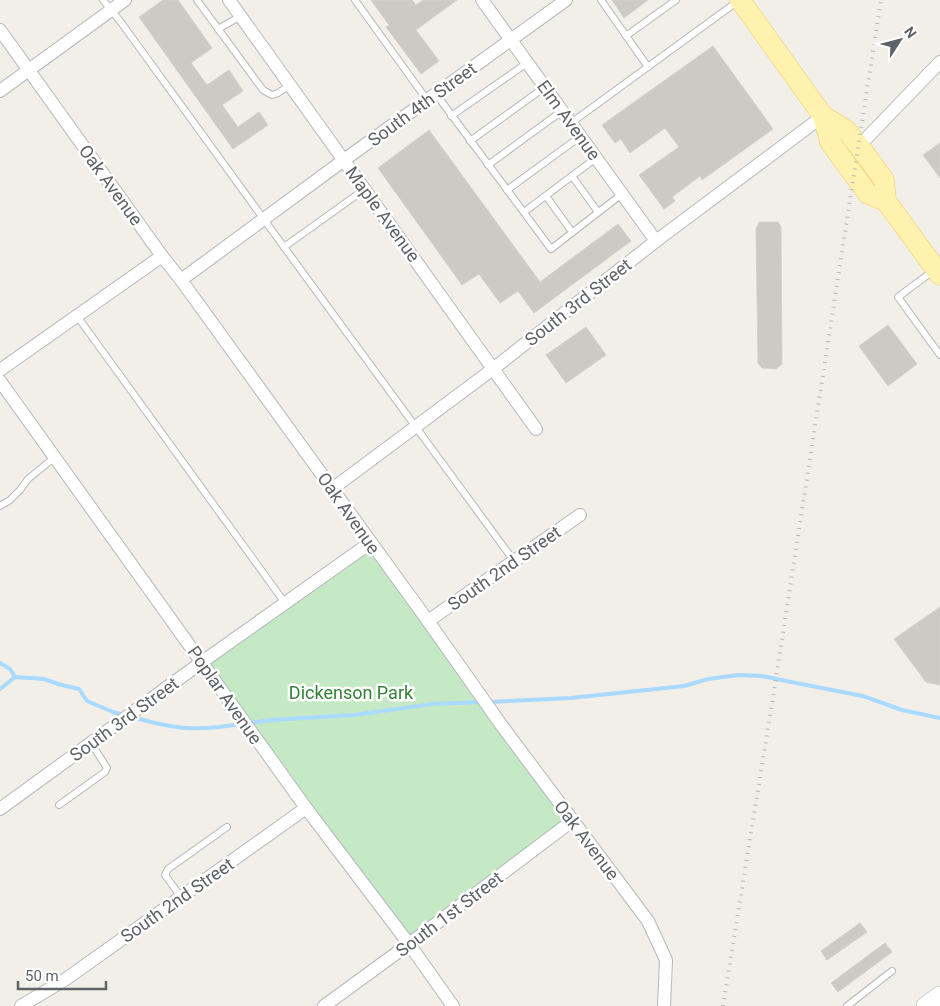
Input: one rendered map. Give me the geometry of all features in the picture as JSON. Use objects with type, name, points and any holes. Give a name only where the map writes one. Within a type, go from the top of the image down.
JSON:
[{"type":"main road","points":[[740,0],[823,116],[830,142],[868,194],[886,201]]},
{"type":"main road","points":[[823,116],[848,131],[884,180],[886,201],[938,272]]},
{"type":"main road","points":[[926,1006],[940,996]]},
{"type":"street","points":[[0,91],[29,70],[107,5],[125,0]]},
{"type":"street","name":"Maple Avenue","points":[[229,0],[536,429]]},
{"type":"street","name":"Elm Avenue","points":[[482,0],[656,241]]},
{"type":"street","name":"South 4th Street","points":[[181,280],[566,0]]},
{"type":"street","name":"Oak Avenue","points":[[0,30],[502,726],[648,921],[666,960],[664,1006]]},
{"type":"street","points":[[859,146],[940,62]]},
{"type":"street","name":"South 3rd Street","points":[[332,489],[493,369],[656,241],[823,116]]},
{"type":"street","points":[[0,370],[162,256]]},
{"type":"street","name":"Poplar Avenue","points":[[0,381],[306,808],[453,1006]]},
{"type":"street","name":"South 2nd Street","points":[[428,621],[580,515]]},
{"type":"street","name":"South 3rd Street","points":[[0,809],[370,543]]},
{"type":"street","name":"South 2nd Street","points":[[22,1006],[66,978],[306,808]]},
{"type":"street","name":"South 1st Street","points":[[324,1006],[572,821]]},
{"type":"lane","points":[[197,0],[263,90],[272,95],[290,84]]},
{"type":"lane","points":[[355,0],[432,97],[451,116],[551,248],[622,194]]},
{"type":"lane","points":[[601,0],[648,67]]},
{"type":"lane","points":[[626,36],[676,0]]},
{"type":"lane","points":[[571,123],[740,0]]},
{"type":"lane","points":[[107,5],[514,560]]},
{"type":"lane","points":[[218,29],[240,16]]},
{"type":"lane","points":[[451,116],[527,62]]},
{"type":"lane","points":[[470,142],[545,88]]},
{"type":"lane","points":[[488,165],[562,111]]},
{"type":"lane","points":[[507,190],[581,136]]},
{"type":"lane","points":[[524,212],[596,158]]},
{"type":"lane","points":[[572,176],[598,212]]},
{"type":"lane","points":[[284,247],[365,189]]},
{"type":"lane","points":[[546,196],[572,232]]},
{"type":"lane","points":[[938,272],[898,297],[940,355]]},
{"type":"lane","points":[[77,316],[285,603]]},
{"type":"lane","points":[[0,506],[10,500],[28,479],[55,457]]},
{"type":"lane","points":[[60,805],[107,768],[95,740]]},
{"type":"lane","points":[[181,897],[165,875],[168,870],[228,827]]},
{"type":"lane","points":[[847,1006],[892,971]]},
{"type":"green space","name":"Dickenson Park","points":[[370,543],[572,821],[409,944],[202,662]]},
{"type":"building","points":[[163,0],[178,0],[212,48],[191,63],[207,85],[229,70],[243,91],[222,105],[238,127],[259,112],[268,125],[233,149],[139,17]]},
{"type":"building","points":[[371,0],[412,0],[416,5],[423,0],[457,0],[416,30],[439,61],[421,74],[386,27],[389,25]]},
{"type":"building","points":[[612,0],[648,0],[624,18]]},
{"type":"building","points":[[713,46],[773,129],[702,180],[700,176],[672,197],[675,201],[664,209],[639,175],[679,147],[665,128],[630,153],[621,139],[615,143],[602,125]]},
{"type":"building","points":[[429,130],[540,282],[618,224],[631,241],[534,313],[518,291],[500,303],[479,274],[462,285],[378,168]]},
{"type":"building","points":[[940,143],[940,178],[923,155]]},
{"type":"building","points":[[759,222],[778,222],[781,227],[782,364],[776,369],[762,368],[758,363],[756,229]]},
{"type":"building","points":[[888,325],[917,364],[888,386],[859,346]]},
{"type":"building","points":[[586,327],[606,355],[566,383],[546,355]]},
{"type":"building","points":[[940,607],[940,685],[926,682],[894,639]]},
{"type":"building","points":[[860,923],[867,932],[827,960],[821,951]]},
{"type":"building","points":[[885,943],[892,952],[838,992],[831,983]]},
{"type":"waterway","points":[[0,663],[10,669],[15,677]]},
{"type":"waterway","points":[[490,702],[571,698],[684,686],[708,679],[738,675],[762,676],[863,696],[902,710],[940,718]]},
{"type":"waterway","points":[[0,689],[15,677],[44,679],[79,689],[87,701],[123,715]]},
{"type":"waterway","points":[[248,723],[354,715],[432,704],[483,702]]},
{"type":"waterway","points":[[132,717],[186,728],[214,728],[241,724]]},
{"type":"railway","points":[[723,1006],[774,691],[881,0]]}]
